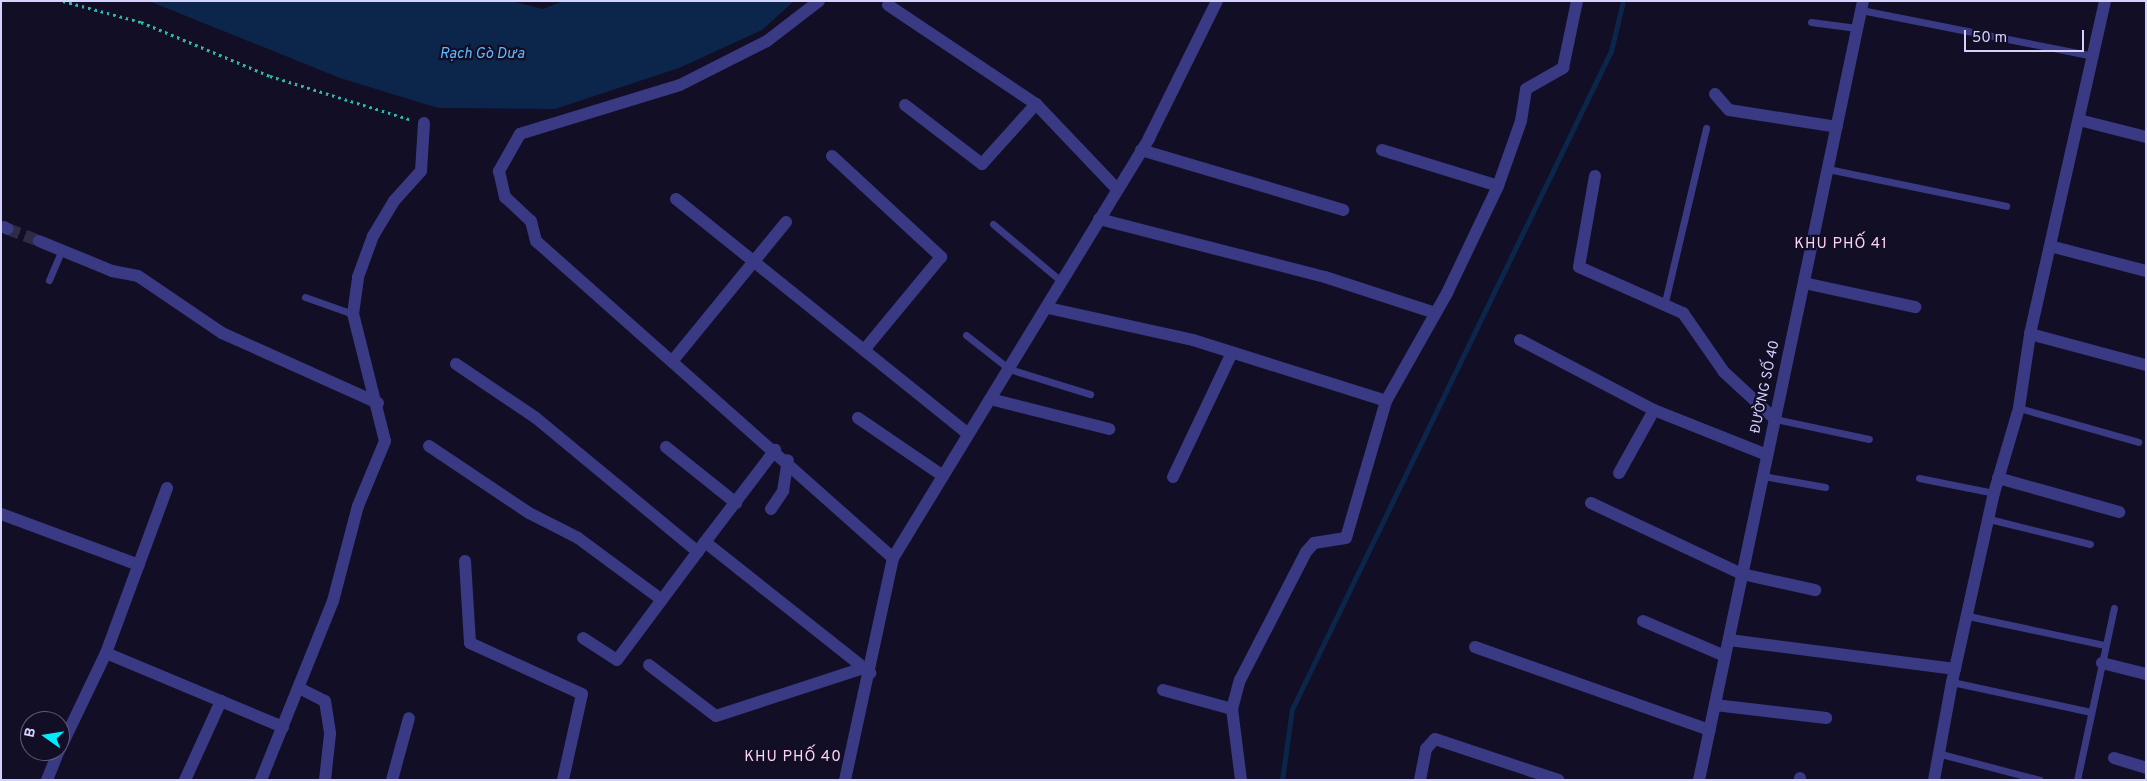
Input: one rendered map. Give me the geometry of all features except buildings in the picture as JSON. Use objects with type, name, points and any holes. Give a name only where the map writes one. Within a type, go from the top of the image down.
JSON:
[{"type":"street","points":[[819,1],[767,41],[680,85],[520,134],[499,171],[505,197],[531,221],[536,241],[674,359],[788,460],[894,558]]},
{"type":"street","points":[[845,780],[867,670],[894,558],[968,434],[1048,308],[1116,188],[1141,150],[1217,1]]},
{"type":"street","points":[[1241,780],[1232,709],[1244,670],[1306,552],[1314,543],[1346,538],[1386,401],[1435,313],[1498,186],[1521,121],[1526,89],[1563,68],[1577,1]]},
{"type":"street","points":[[1934,780],[1941,754],[1952,682],[1994,493],[2019,408],[2030,334],[2105,1]]},
{"type":"street","points":[[888,5],[1036,104],[1116,188]]},
{"type":"street","name":"ĐƯỜNG SỐ 40","points":[[1699,780],[1862,6]]},
{"type":"street","points":[[1715,94],[1729,110],[1837,126]]},
{"type":"street","points":[[905,105],[982,164],[1036,104]]},
{"type":"street","points":[[2079,120],[2146,137]]},
{"type":"street","points":[[262,780],[333,601],[358,506],[385,441],[378,403],[353,314],[358,276],[373,236],[394,201],[421,170],[424,123]]},
{"type":"street","points":[[1141,150],[1343,210]]},
{"type":"street","points":[[1382,150],[1498,186]]},
{"type":"street","points":[[832,156],[942,256],[864,350]]},
{"type":"street","points":[[1595,176],[1580,267],[1636,289],[1664,306],[1682,313],[1724,372],[1775,419]]},
{"type":"street","points":[[676,199],[968,434]]},
{"type":"street","points":[[1099,219],[1326,277],[1435,313]]},
{"type":"street","points":[[674,359],[751,260],[786,222]]},
{"type":"street","points":[[39,241],[112,271],[138,276],[222,333],[378,403]]},
{"type":"street","points":[[2050,246],[2146,271]]},
{"type":"street","points":[[1804,283],[1915,306]]},
{"type":"street","points":[[1048,308],[1192,340],[1231,355],[1386,401]]},
{"type":"street","points":[[2030,334],[2146,365]]},
{"type":"street","points":[[1520,340],[1654,410],[1767,455]]},
{"type":"street","points":[[1173,477],[1231,355]]},
{"type":"street","points":[[456,364],[536,418],[701,547],[867,670]]},
{"type":"street","points":[[990,399],[1109,429]]},
{"type":"street","points":[[1619,473],[1654,410]]},
{"type":"street","points":[[858,418],[943,476]]},
{"type":"street","points":[[429,446],[529,513],[578,538],[662,600]]},
{"type":"street","points":[[666,446],[736,503]]},
{"type":"street","points":[[583,638],[616,660],[775,450]]},
{"type":"street","points":[[771,509],[784,491],[788,460]]},
{"type":"street","points":[[1998,478],[2119,512]]},
{"type":"street","points":[[70,729],[106,653],[167,488]]},
{"type":"street","points":[[1591,503],[1742,574],[1814,590]]},
{"type":"street","points":[[1,514],[138,565]]},
{"type":"street","points":[[465,561],[470,643],[582,694],[563,780]]},
{"type":"street","points":[[1643,621],[1725,656]]},
{"type":"street","points":[[1729,640],[1956,669]]},
{"type":"street","points":[[1475,647],[1710,730]]},
{"type":"street","points":[[106,653],[283,727]]},
{"type":"street","points":[[2102,663],[2146,674]]},
{"type":"street","points":[[649,665],[716,716],[867,670]]},
{"type":"street","points":[[299,688],[325,701],[330,734],[325,780]]},
{"type":"street","points":[[1163,690],[1232,709]]},
{"type":"street","points":[[185,780],[221,701]]},
{"type":"street","points":[[1715,705],[1826,718]]},
{"type":"street","points":[[392,780],[409,718]]},
{"type":"street","points":[[1420,780],[1426,749],[1435,739],[1558,780]]},
{"type":"street","points":[[2114,758],[2146,768]]},
{"type":"street","points":[[47,780],[55,761]]},
{"type":"lane","points":[[1862,6],[2093,56]]},
{"type":"lane","points":[[1811,22],[1857,28]]},
{"type":"lane","points":[[1664,306],[1706,128]]},
{"type":"lane","points":[[1828,169],[2006,206]]},
{"type":"lane","points":[[994,224],[1063,283]]},
{"type":"lane","points":[[49,280],[62,250]]},
{"type":"lane","points":[[305,297],[353,314]]},
{"type":"lane","points":[[966,335],[1009,370],[1090,394]]},
{"type":"lane","points":[[2019,408],[2138,442]]},
{"type":"lane","points":[[1775,419],[1869,439]]},
{"type":"lane","points":[[1763,476],[1825,487]]},
{"type":"lane","points":[[1919,478],[1994,493]]},
{"type":"lane","points":[[1989,519],[2090,544]]},
{"type":"lane","points":[[2077,780],[2114,608]]},
{"type":"lane","points":[[1968,616],[2105,645]]},
{"type":"lane","points":[[1952,682],[2091,712]]},
{"type":"lane","points":[[1941,754],[2040,780]]},
{"type":"path","points":[[64,1],[141,22],[351,104],[424,123]]},
{"type":"water","name":"Rạch Gò Dưa","points":[[149,1],[511,1],[543,9],[563,1],[794,1],[762,30],[679,68],[555,109],[438,108],[340,78]]},
{"type":"waterway","points":[[1282,780],[1292,709],[1611,51],[1623,1]]},
{"type":"tunnel","points":[[8,229],[39,241]]},
{"type":"district","name":"KHU PHỐ 41","points":[[1841,245]]},
{"type":"district","name":"KHU PHỐ 40","points":[[793,758]]}]
